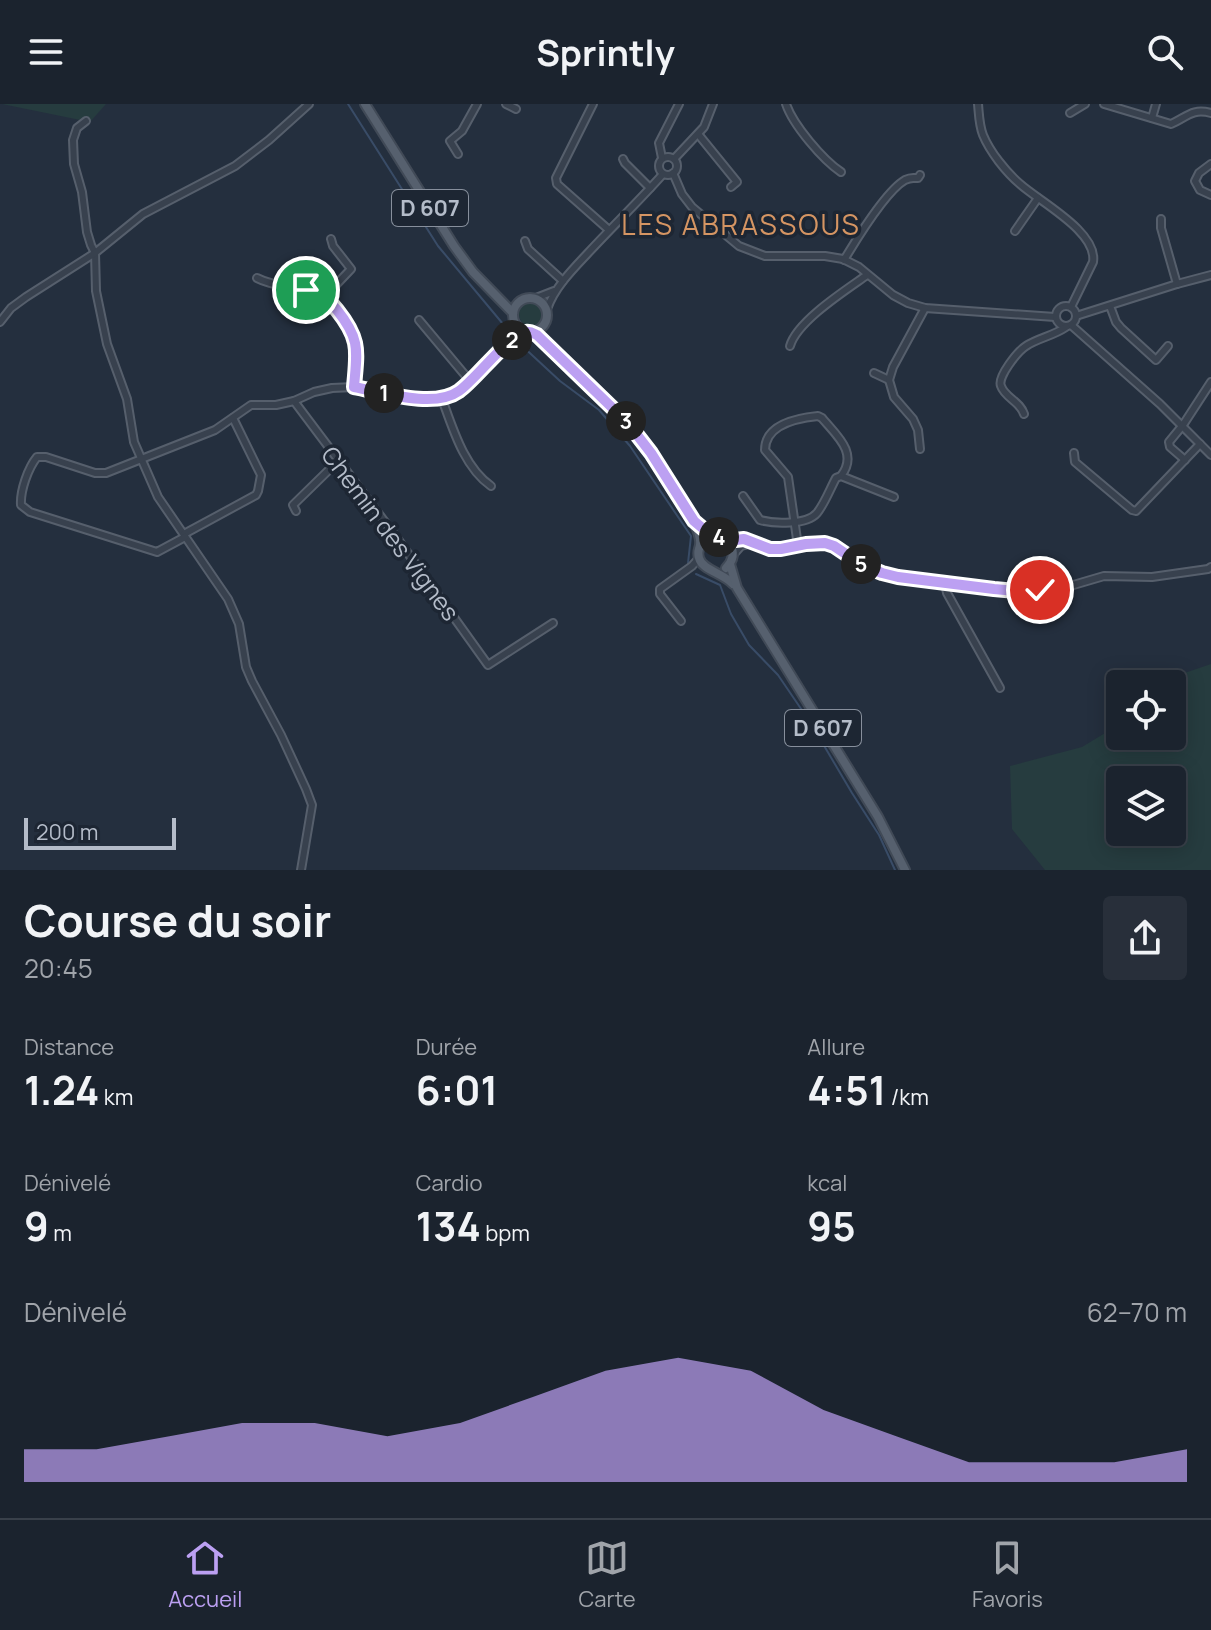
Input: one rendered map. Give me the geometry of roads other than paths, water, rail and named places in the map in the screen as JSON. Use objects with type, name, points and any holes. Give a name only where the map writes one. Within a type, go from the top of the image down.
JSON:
[{"type":"main road","name":"D 607","points":[[367,104],[454,246],[473,272],[513,313]]},
{"type":"main road","name":"D 607","points":[[487,286],[510,299],[521,301]]},
{"type":"main road","points":[[529,332],[538,331],[544,326],[548,314],[536,298],[525,299],[516,306],[513,313],[515,324],[519,329],[540,337],[627,422],[651,453],[694,521],[700,537],[699,558],[704,567],[720,571],[731,560],[732,548],[727,541],[713,537],[694,521]]},
{"type":"main road","points":[[544,326],[563,360]]},
{"type":"main road","points":[[700,546],[713,537]]},
{"type":"main road","name":"D 607","points":[[731,560],[737,588]]},
{"type":"main road","name":"D 607","points":[[715,571],[737,588],[878,817],[905,870]]},
{"type":"street","points":[[0,322],[11,308],[95,253],[143,214],[235,166],[309,104]]},
{"type":"street","points":[[458,154],[450,141],[462,131],[477,104]]},
{"type":"street","points":[[506,104],[516,109]]},
{"type":"street","points":[[593,104],[556,178],[557,184],[609,230]]},
{"type":"street","points":[[663,174],[659,166],[662,158],[659,143],[679,104]]},
{"type":"street","points":[[674,159],[704,127],[713,104]]},
{"type":"street","points":[[786,104],[791,117],[810,141],[841,172]]},
{"type":"street","points":[[978,104],[984,137],[1003,165],[1019,183],[1068,220],[1092,247],[1093,262],[1071,307]]},
{"type":"street","points":[[1070,113],[1085,104]]},
{"type":"street","points":[[1104,104],[1127,107],[1171,124],[1193,112],[1209,109]]},
{"type":"street","points":[[1152,118],[1156,104]]},
{"type":"street","points":[[86,121],[77,128],[73,140],[74,164],[86,210],[87,232],[95,253],[96,291],[107,344],[127,399],[134,442],[158,497],[228,599],[239,624],[246,667],[309,797],[312,805],[301,870]]},
{"type":"street","points":[[698,134],[737,182],[731,187]]},
{"type":"street","points":[[662,158],[674,159]]},
{"type":"street","points":[[623,159],[650,188]]},
{"type":"street","points":[[673,173],[677,167],[674,159]]},
{"type":"street","points":[[1211,164],[1199,173],[1195,181],[1200,190],[1211,195]]},
{"type":"street","points":[[547,309],[563,281],[609,230],[663,174],[673,173]]},
{"type":"street","points":[[673,173],[692,207],[739,246],[765,256],[825,256],[844,260],[859,267],[893,295],[925,308],[1056,319],[1183,425],[1211,455]]},
{"type":"street","points":[[844,260],[886,198],[902,182],[920,175]]},
{"type":"street","points":[[1015,231],[1038,198]]},
{"type":"street","points":[[1161,219],[1177,284]]},
{"type":"street","points":[[328,299],[333,288],[351,269],[331,239]]},
{"type":"street","points":[[525,241],[528,249],[563,281]]},
{"type":"street","points":[[790,346],[792,336],[830,301],[867,275]]},
{"type":"street","points":[[1024,414],[1022,406],[999,384],[1000,376],[1026,346],[1068,326],[1076,316],[1211,275]]},
{"type":"street","points":[[257,278],[265,283],[316,293],[328,299],[350,326],[355,338],[354,387]]},
{"type":"street","points":[[536,298],[557,289]]},
{"type":"street","points":[[1110,306],[1121,328],[1156,360],[1168,346]]},
{"type":"street","points":[[1048,337],[1060,307],[1071,307]]},
{"type":"street","points":[[1071,307],[1076,316]]},
{"type":"street","points":[[920,449],[918,430],[913,419],[894,397],[889,380],[925,308]]},
{"type":"street","points":[[419,320],[470,381]]},
{"type":"street","points":[[509,343],[515,324]]},
{"type":"street","points":[[233,418],[261,475],[256,495],[157,552],[30,512],[21,505],[32,463],[37,457],[101,474],[215,430],[251,405],[276,405],[332,388],[354,387],[421,399],[442,399],[459,391],[509,343],[529,332]]},
{"type":"street","points":[[874,373],[889,380]]},
{"type":"street","points":[[1185,460],[1169,444],[1211,382]]},
{"type":"street","points":[[442,399],[461,448],[482,480],[491,486]]},
{"type":"street","name":"Chemin des Vignes","points":[[294,401],[488,665],[553,623]]},
{"type":"street","points":[[743,496],[760,520],[794,522],[816,514],[836,478],[841,476],[848,464],[848,452],[843,443],[822,418],[814,416],[782,423],[765,441],[765,450],[788,477],[794,522],[798,546]]},
{"type":"street","points":[[1074,453],[1075,462],[1136,511],[1200,444]]},
{"type":"street","points":[[296,511],[293,505],[338,461]]},
{"type":"street","points":[[841,476],[894,497]]},
{"type":"street","points":[[727,541],[744,539],[770,549],[825,543],[882,573],[945,584],[1016,591],[1070,586],[1104,576],[1152,577],[1211,567]]},
{"type":"street","points":[[731,560],[741,546],[753,543]]},
{"type":"street","points":[[681,621],[660,594],[660,589],[699,558]]},
{"type":"street","points":[[685,571],[704,567]]},
{"type":"street","points":[[945,584],[947,593],[1000,688]]},
{"type":"waterway","points":[[348,104],[438,246],[508,330]]},
{"type":"waterway","points":[[519,343],[560,381],[599,410],[630,446],[691,536],[688,563]]},
{"type":"waterway","points":[[696,574],[720,585],[731,614],[749,645],[778,675],[810,722],[879,835],[895,870]]},
{"type":"district","name":"LES ABRASSOUS","points":[[741,224]]}]
